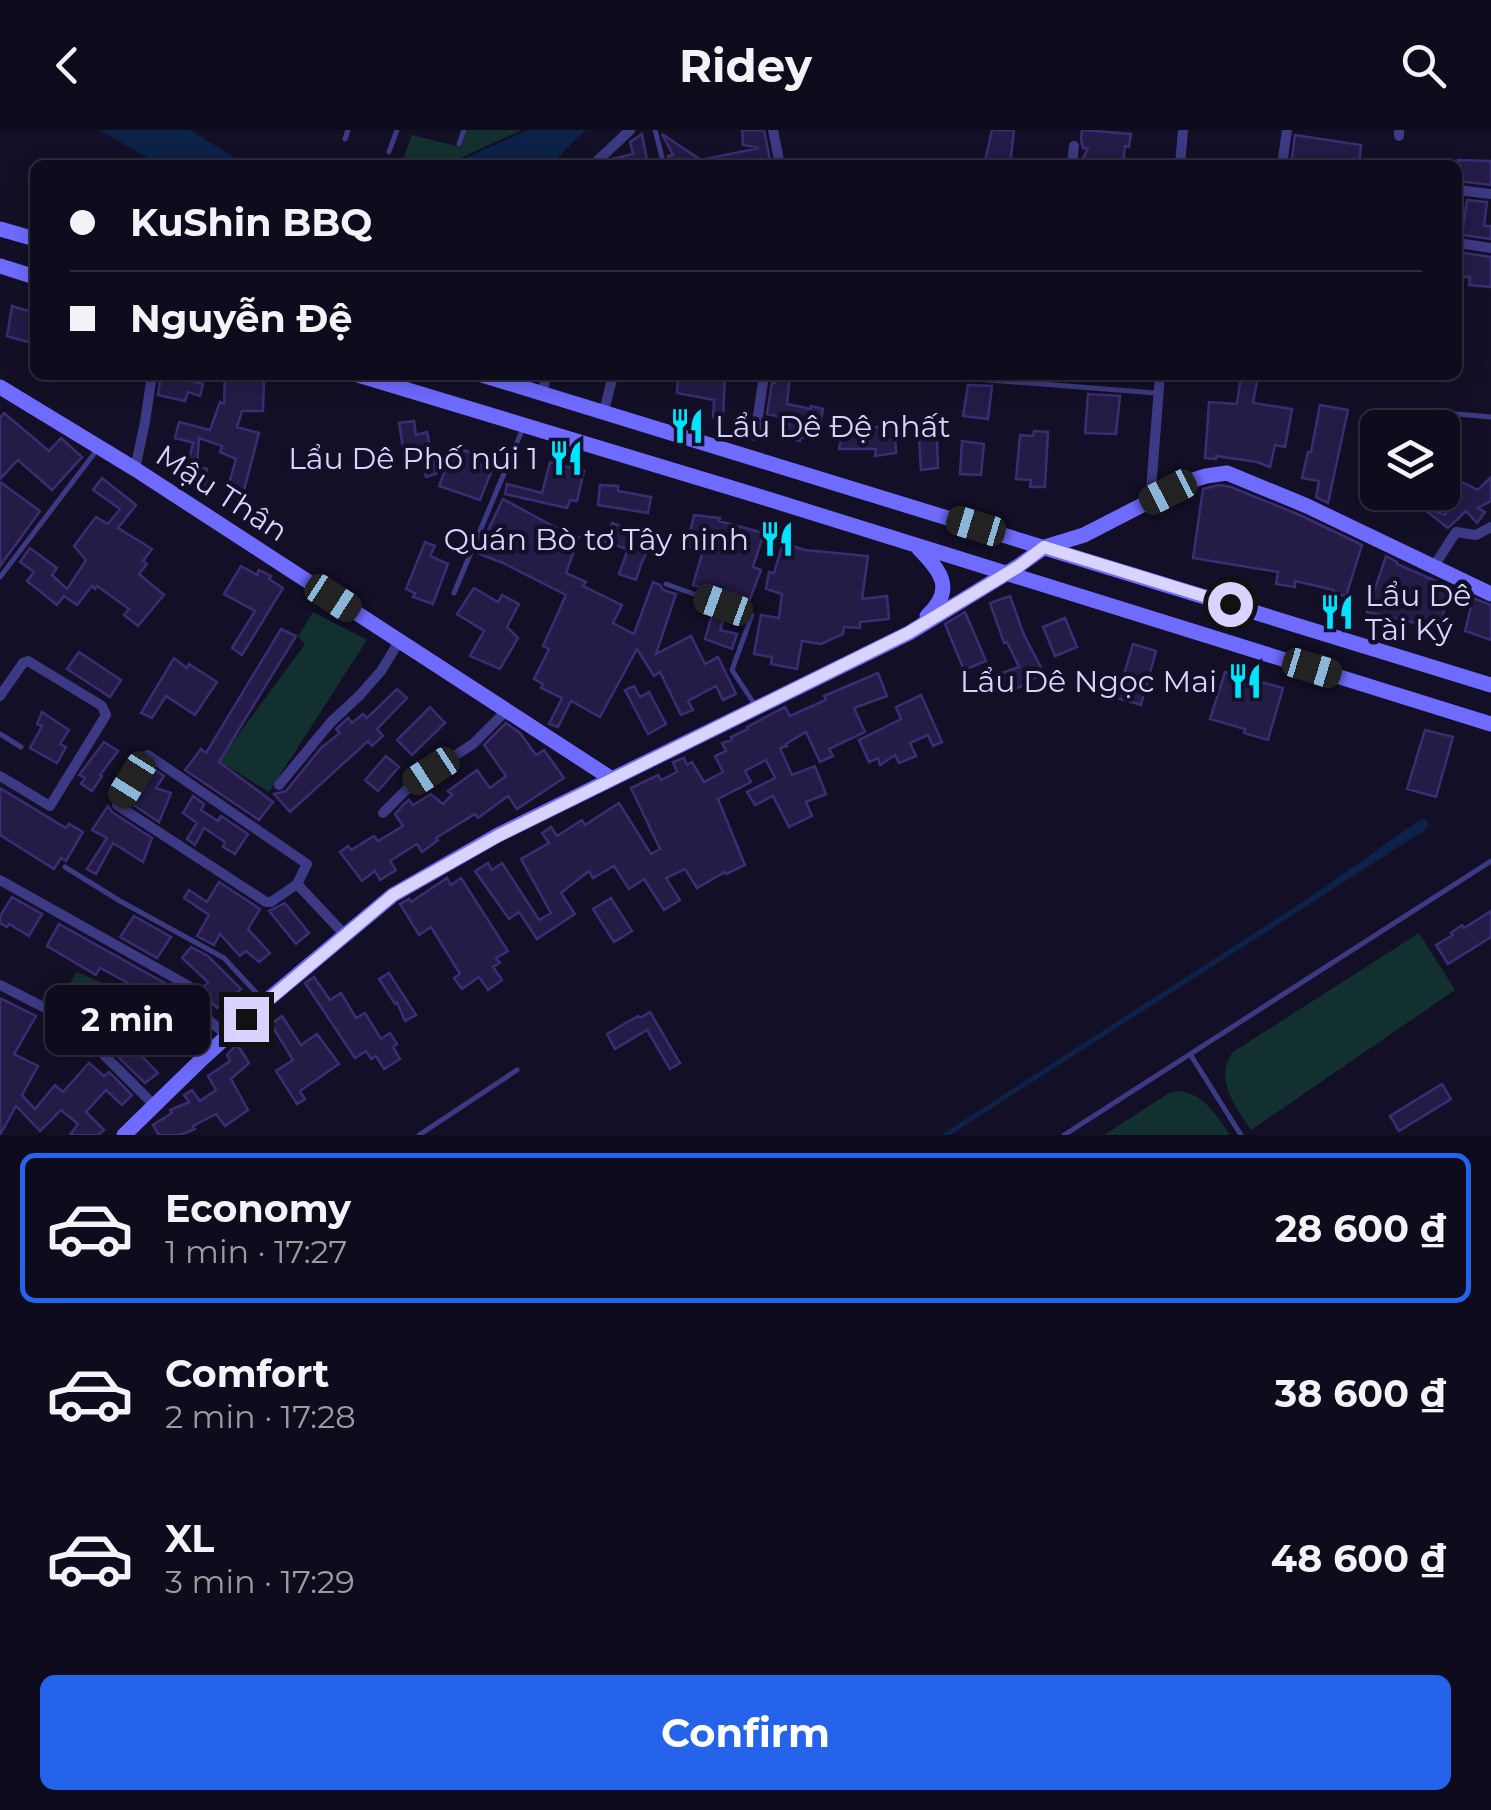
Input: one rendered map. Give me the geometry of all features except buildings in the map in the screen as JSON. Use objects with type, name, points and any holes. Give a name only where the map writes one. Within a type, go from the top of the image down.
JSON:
[{"type":"street","points":[[597,160],[630,130]]},
{"type":"street","points":[[773,130],[779,160]]},
{"type":"street","points":[[1181,160],[1184,130]]},
{"type":"street","points":[[1283,160],[1287,130]]},
{"type":"street","points":[[1073,160],[1074,146]]},
{"type":"street","points":[[1462,190],[1491,194]]},
{"type":"street","points":[[0,229],[30,238]]},
{"type":"street","points":[[1462,244],[1491,248]]},
{"type":"street","points":[[0,266],[30,275]]},
{"type":"street","points":[[135,469],[151,380]]},
{"type":"street","points":[[375,380],[1491,724]]},
{"type":"street","points":[[498,380],[1491,685]]},
{"type":"street","points":[[543,394],[545,380]]},
{"type":"street","points":[[604,411],[612,380]]},
{"type":"street","points":[[755,436],[763,380]]},
{"type":"street","points":[[1150,502],[1160,380]]},
{"type":"street","name":"Mậu Thân","points":[[0,388],[135,469],[612,779]]},
{"type":"street","points":[[124,1135],[265,1002],[393,895],[498,836],[908,633],[1044,547],[1084,535],[1187,482],[1227,473],[1307,506],[1491,594]]},
{"type":"street","points":[[1434,566],[1456,532],[1476,535],[1491,527]]},
{"type":"street","points":[[908,633],[934,611],[943,597],[944,583],[935,565],[916,546]]},
{"type":"street","points":[[279,784],[381,671],[400,640]]},
{"type":"street","points":[[0,696],[28,661],[102,706],[106,715],[50,806],[0,776]]},
{"type":"street","points":[[383,813],[413,783],[473,744],[507,710]]},
{"type":"street","points":[[148,755],[307,864],[298,884],[266,902],[117,805],[148,755]]},
{"type":"street","points":[[0,880],[188,986],[190,1002],[227,1036]]},
{"type":"street","points":[[298,884],[344,934]]},
{"type":"street","points":[[0,985],[57,1014],[102,1052],[154,1105]]},
{"type":"lane","points":[[345,139],[348,130]]},
{"type":"lane","points":[[388,152],[396,130]]},
{"type":"lane","points":[[460,144],[464,130]]},
{"type":"lane","points":[[655,130],[663,160]]},
{"type":"lane","points":[[991,380],[1159,393]]},
{"type":"lane","points":[[1460,414],[1491,417]]},
{"type":"lane","points":[[454,593],[524,425]]},
{"type":"lane","points":[[0,577],[99,448]]},
{"type":"lane","points":[[666,584],[752,615],[732,670],[757,708]]},
{"type":"lane","points":[[0,734],[21,748]]},
{"type":"lane","points":[[1064,1135],[1491,862]]},
{"type":"lane","points":[[66,868],[224,958],[265,1002]]},
{"type":"lane","points":[[1190,1054],[1241,1135]]},
{"type":"lane","points":[[418,1135],[517,1070]]},
{"type":"green space","points":[[467,130],[522,130],[456,160],[403,160],[412,135],[461,147]]},
{"type":"green space","points":[[313,612],[367,640],[269,792],[219,761],[305,644],[298,637]]},
{"type":"green space","points":[[1419,933],[1455,990],[1251,1130],[1233,1102],[1226,1082],[1227,1062],[1233,1052]]},
{"type":"green space","points":[[77,972],[119,990],[92,1034],[55,1005]]},
{"type":"green space","points":[[1177,1091],[1202,1100],[1230,1135],[1104,1135],[1169,1093]]},
{"type":"water","points":[[99,130],[190,130],[239,160],[152,160]]},
{"type":"water","points":[[528,130],[586,130],[555,160],[461,160]]},
{"type":"water","points":[[1421,819],[1427,821],[1428,828],[950,1135],[941,1135],[1309,898]]},
{"type":"place","name":"Lẩu Dê Đệ nhất","points":[[687,426]]},
{"type":"place","name":"Lẩu Dê Phố núi 1","points":[[566,458]]},
{"type":"place","name":"Quán Bò tơ Tây ninh","points":[[777,539]]},
{"type":"place","name":"Lẩu Dê Tài Ký","points":[[1337,612]]},
{"type":"place","name":"Lẩu Dê Ngọc Mai","points":[[1245,681]]},
{"type":"route","points":[[246,1019],[393,895],[498,836],[908,633],[1018,567],[1044,547],[1230,604]]}]
